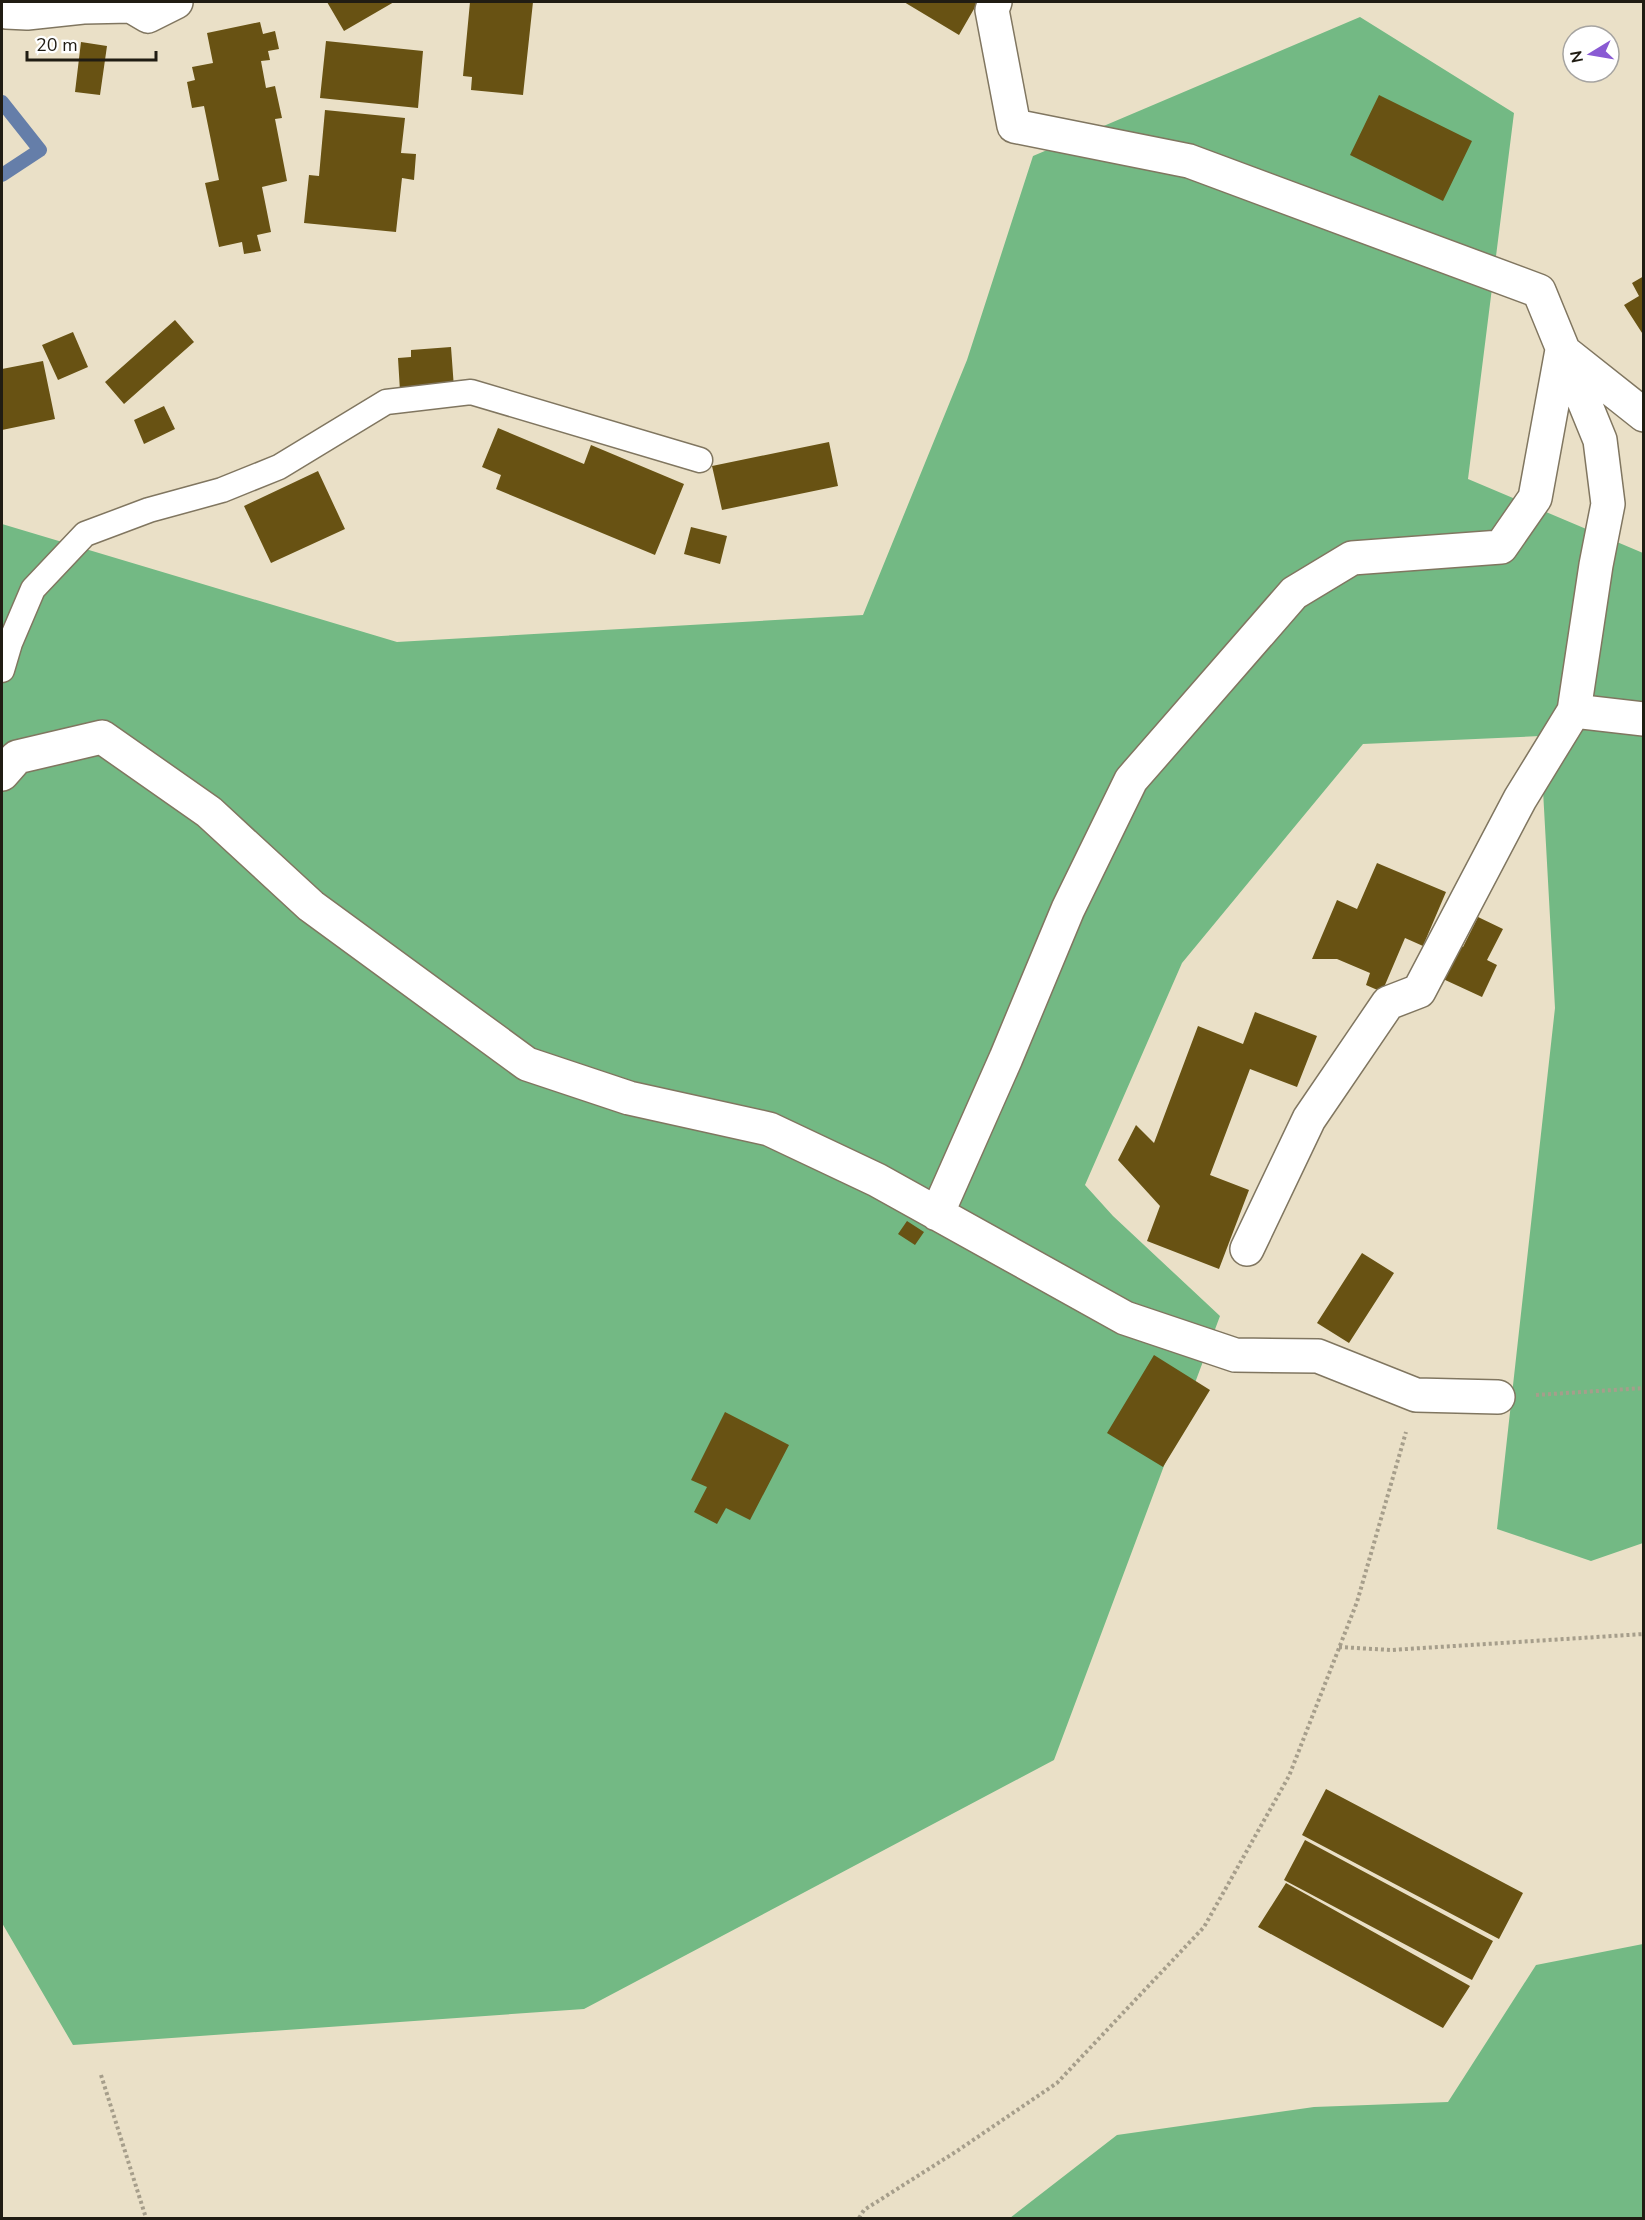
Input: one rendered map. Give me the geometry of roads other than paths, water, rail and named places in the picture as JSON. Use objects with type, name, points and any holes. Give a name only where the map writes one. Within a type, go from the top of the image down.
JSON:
[{"type":"street","points":[[4,11],[27,13],[82,7],[131,6],[148,16],[176,2]]},
{"type":"street","points":[[995,2],[992,10],[1014,126],[1189,161],[1539,291],[1600,440],[1608,504],[1596,565],[1574,711],[1520,800],[1419,991],[1388,1003],[1309,1119],[1247,1249]]},
{"type":"street","points":[[1562,350],[1644,415]]},
{"type":"street","points":[[937,1214],[1006,1058],[1068,909],[1131,780],[1294,593],[1352,558],[1501,547],[1535,498],[1562,350]]},
{"type":"street","points":[[1574,711],[1644,719]]},
{"type":"street","points":[[2,774],[17,757],[102,737],[209,812],[311,906],[527,1064],[629,1098],[769,1129],[878,1180],[1125,1318],[1235,1355],[1318,1356],[1416,1395],[1498,1397]]},
{"type":"lane","points":[[2,670],[10,643],[33,589],[85,534],[149,510],[222,490],[279,467],[386,402],[471,392],[700,460]]},
{"type":"waterway","points":[[2,102],[40,150],[2,175]]}]
